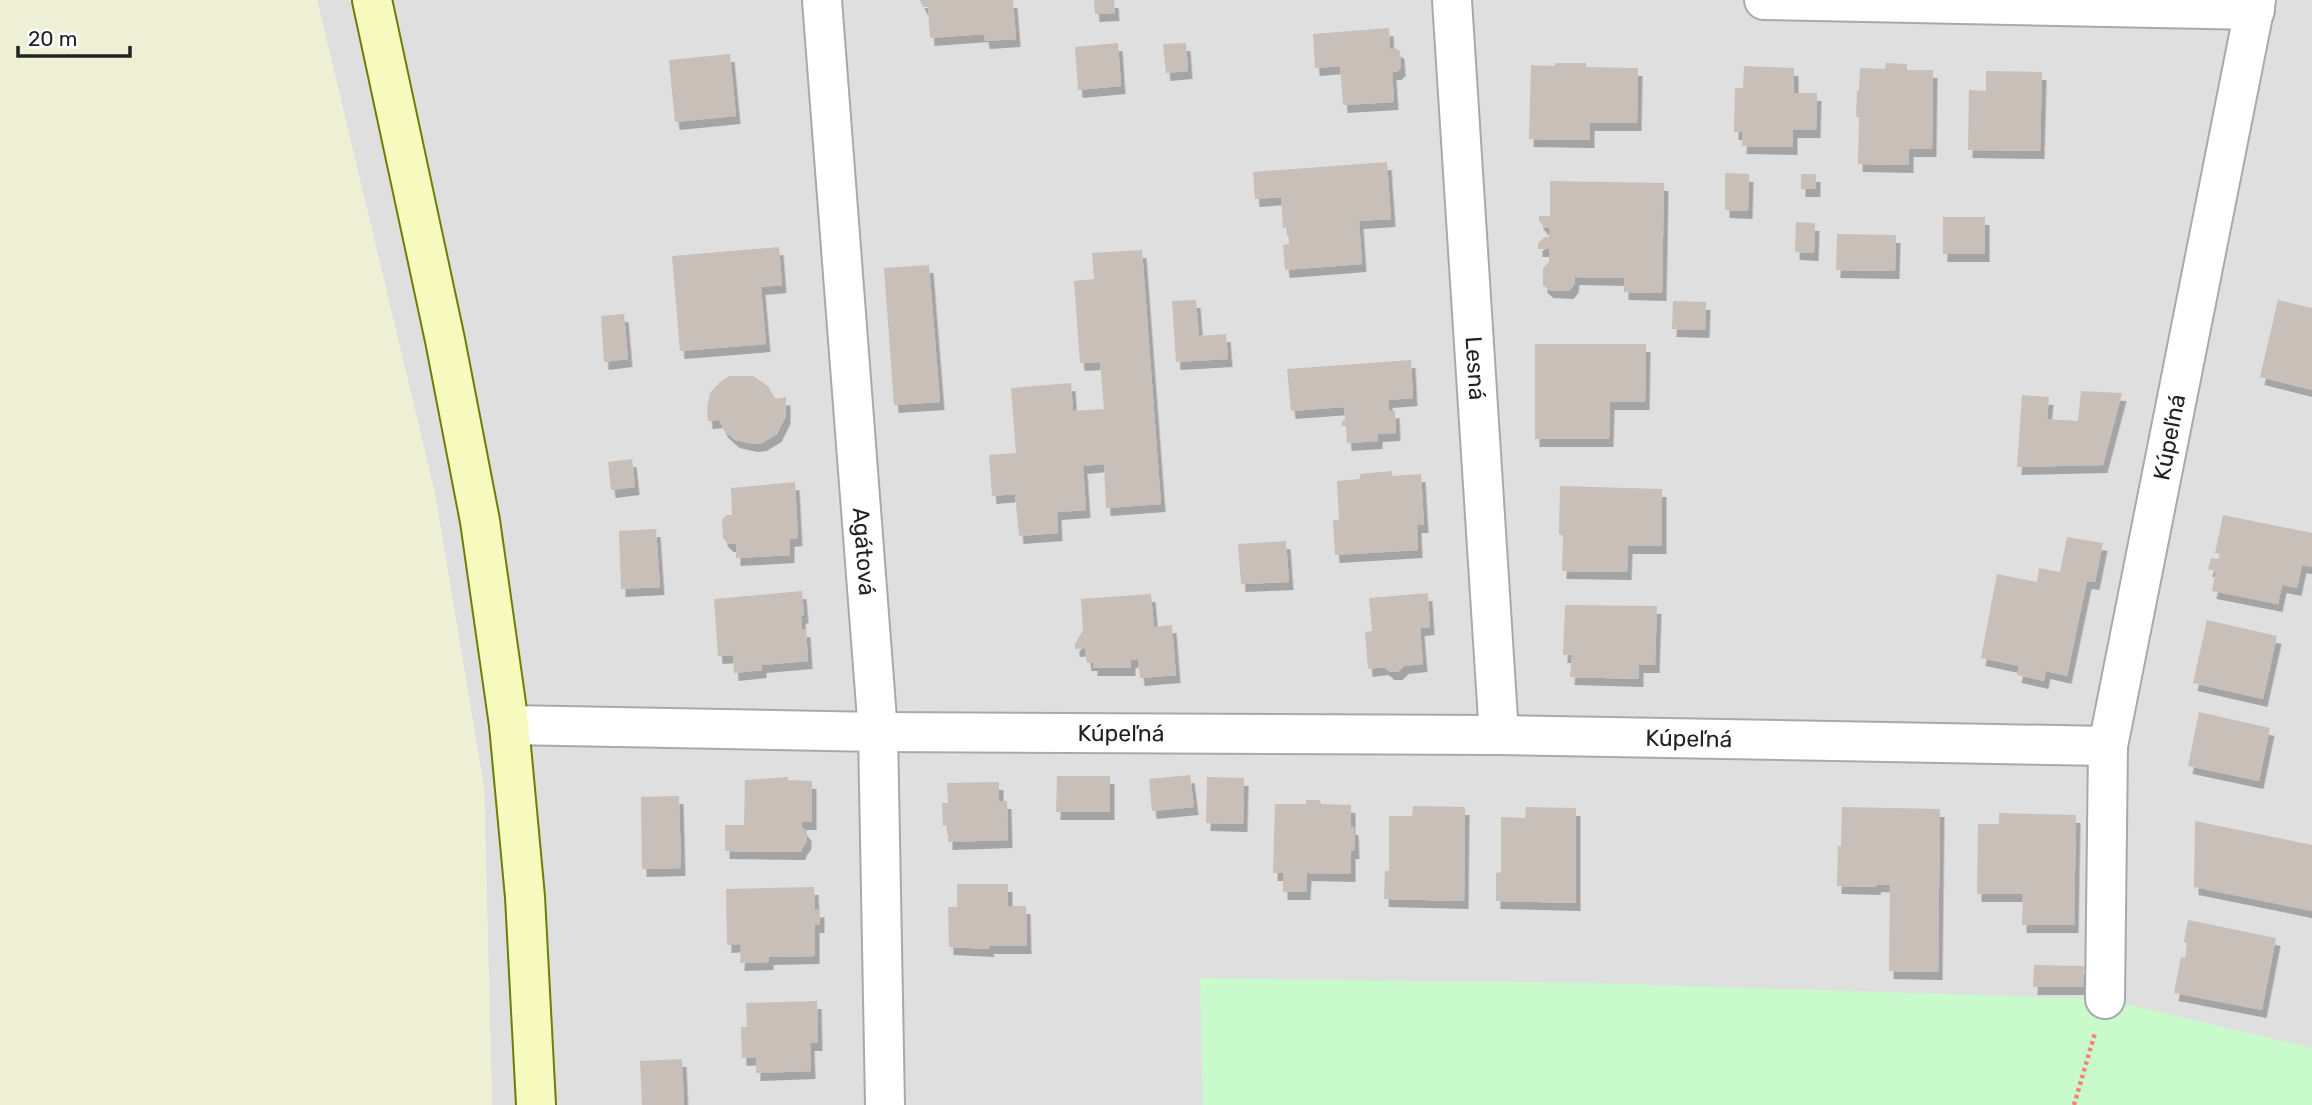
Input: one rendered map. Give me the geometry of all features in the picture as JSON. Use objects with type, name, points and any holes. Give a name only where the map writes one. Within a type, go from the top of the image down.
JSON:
[{"type":"street","points":[[372,0],[445,340],[480,521],[509,725],[525,897],[536,1105]]},
{"type":"street","name":"Agátová","points":[[822,0],[878,732],[885,1105]]},
{"type":"street","name":"Lesná","points":[[1452,0],[1499,735]]},
{"type":"street","points":[[1764,0],[2255,5]]},
{"type":"street","name":"Kúpeľná","points":[[509,725],[878,732],[1499,735],[2108,746],[2255,5]]},
{"type":"street","points":[[2105,999],[2108,746]]},
{"type":"path","points":[[2074,1105],[2105,999]]},
{"type":"shaded area","points":[[317,0],[2312,0],[2312,1105],[492,1105],[484,788],[435,494]]},
{"type":"green space","points":[[0,0],[317,0],[435,494],[484,788],[492,1105],[0,1105]]},
{"type":"green space","points":[[1200,978],[1589,983],[2105,999],[2312,1048],[2312,1105],[1203,1105]]},
{"type":"building","points":[[920,0],[1013,0],[1016,39],[985,41],[984,34],[930,38],[928,7],[923,7]]},
{"type":"building","points":[[1094,0],[1114,0],[1115,13],[1095,14]]},
{"type":"building","points":[[1389,28],[1390,49],[1400,51],[1401,68],[1392,72],[1394,102],[1343,105],[1340,66],[1315,68],[1313,34]]},
{"type":"building","points":[[1118,43],[1121,86],[1078,90],[1075,47]]},
{"type":"building","points":[[1186,43],[1188,71],[1166,73],[1163,44]]},
{"type":"building","points":[[730,54],[736,116],[675,122],[669,60]]},
{"type":"building","points":[[1555,63],[1586,63],[1586,67],[1638,68],[1637,123],[1590,123],[1590,140],[1529,139],[1531,65],[1555,66]]},
{"type":"building","points":[[1886,63],[1907,64],[1907,70],[1933,70],[1932,149],[1909,149],[1909,165],[1858,164],[1859,117],[1856,117],[1860,68],[1885,69]]},
{"type":"building","points":[[1744,66],[1794,68],[1794,93],[1817,93],[1816,130],[1793,130],[1793,147],[1742,146],[1743,132],[1734,132],[1735,88],[1743,88]]},
{"type":"building","points":[[1986,71],[2042,72],[2040,151],[1968,150],[1969,90],[1986,91]]},
{"type":"building","points":[[1387,162],[1391,219],[1359,221],[1362,264],[1285,270],[1283,245],[1289,244],[1288,227],[1283,228],[1281,197],[1255,199],[1253,172]]},
{"type":"building","points":[[1725,173],[1749,174],[1748,211],[1725,210]]},
{"type":"building","points":[[1801,174],[1816,174],[1816,189],[1801,189]]},
{"type":"building","points":[[1550,181],[1664,183],[1662,293],[1624,292],[1624,278],[1575,277],[1574,285],[1569,291],[1549,290],[1543,285],[1543,268],[1549,262],[1549,249],[1538,249],[1538,243],[1549,237],[1550,228],[1545,228],[1539,221],[1539,216],[1550,216]]},
{"type":"building","points":[[1943,217],[1985,217],[1985,254],[1943,254]]},
{"type":"building","points":[[1796,222],[1815,223],[1814,253],[1795,252]]},
{"type":"building","points":[[1837,234],[1896,235],[1895,271],[1836,270]]},
{"type":"building","points":[[779,247],[782,285],[761,287],[766,344],[680,351],[672,256]]},
{"type":"building","points":[[1142,250],[1161,504],[1106,508],[1104,464],[1083,466],[1086,510],[1057,512],[1058,533],[1019,536],[1015,494],[992,496],[989,455],[1016,453],[1011,388],[1071,383],[1073,411],[1104,409],[1100,362],[1080,363],[1074,281],[1094,279],[1092,253]]},
{"type":"building","points":[[929,265],[940,402],[894,405],[884,268]]},
{"type":"building","points":[[1196,300],[1199,336],[1226,334],[1228,359],[1176,362],[1172,301]]},
{"type":"building","points":[[2278,300],[2312,308],[2312,390],[2260,377]]},
{"type":"building","points":[[1673,301],[1706,302],[1705,330],[1672,329]]},
{"type":"building","points":[[624,314],[628,359],[604,362],[601,316]]},
{"type":"building","points":[[1535,344],[1646,344],[1645,402],[1610,402],[1609,439],[1535,439]]},
{"type":"building","points":[[1411,360],[1413,398],[1388,400],[1389,411],[1395,410],[1396,433],[1378,434],[1378,441],[1347,443],[1346,426],[1342,426],[1342,421],[1345,420],[1344,407],[1291,411],[1287,369]]},
{"type":"building","points":[[730,376],[753,376],[768,386],[775,399],[786,397],[786,416],[777,434],[762,443],[753,444],[735,440],[724,430],[719,420],[708,421],[710,393]]},
{"type":"building","points":[[2081,391],[2122,393],[2103,465],[2017,467],[2022,395],[2049,397],[2047,419],[2078,421]]},
{"type":"building","points":[[632,459],[635,487],[611,490],[608,462]]},
{"type":"building","points":[[1392,471],[1392,476],[1421,474],[1424,525],[1417,525],[1418,550],[1335,555],[1333,520],[1339,520],[1337,481],[1360,479],[1360,474]]},
{"type":"building","points":[[795,482],[798,538],[790,539],[790,555],[736,558],[736,544],[729,544],[723,538],[722,520],[726,515],[732,515],[731,488]]},
{"type":"building","points":[[1560,486],[1662,489],[1662,546],[1628,546],[1627,572],[1562,571],[1563,536],[1559,534]]},
{"type":"building","points":[[2223,515],[2312,533],[2312,567],[2302,565],[2297,588],[2282,585],[2278,604],[2212,591],[2216,571],[2208,569],[2211,558],[2218,559],[2220,554],[2215,553]]},
{"type":"building","points":[[656,529],[660,587],[621,589],[619,531]]},
{"type":"building","points":[[2067,537],[2103,543],[2095,582],[2087,581],[2067,676],[2046,671],[2044,681],[2017,675],[2019,666],[1981,658],[1997,574],[2037,582],[2039,568],[2060,572]]},
{"type":"building","points":[[1286,541],[1289,582],[1241,584],[1238,544]]},
{"type":"building","points":[[802,591],[802,629],[806,629],[808,661],[762,665],[762,670],[734,673],[733,655],[718,656],[714,599]]},
{"type":"building","points":[[1428,593],[1430,627],[1420,628],[1423,664],[1404,666],[1398,672],[1390,672],[1384,667],[1368,669],[1365,632],[1372,631],[1369,598]]},
{"type":"building","points":[[1151,594],[1154,627],[1172,625],[1176,675],[1140,678],[1138,659],[1131,660],[1131,668],[1093,668],[1093,663],[1087,663],[1085,648],[1075,649],[1083,630],[1081,599]]},
{"type":"building","points":[[1565,605],[1657,606],[1655,665],[1639,665],[1639,679],[1570,677],[1572,655],[1563,655]]},
{"type":"building","points":[[2207,620],[2277,636],[2263,699],[2193,683]]},
{"type":"building","points":[[2199,712],[2270,728],[2259,781],[2188,766]]},
{"type":"building","points":[[1190,775],[1194,807],[1152,811],[1149,779]]},
{"type":"building","points":[[1057,776],[1110,776],[1110,812],[1056,812]]},
{"type":"building","points":[[788,777],[788,780],[812,781],[812,822],[802,822],[807,841],[801,852],[725,851],[725,825],[744,825],[745,780]]},
{"type":"building","points":[[1207,777],[1244,778],[1243,824],[1206,823]]},
{"type":"building","points":[[999,782],[999,801],[1007,801],[1008,840],[948,842],[948,825],[943,826],[942,803],[948,803],[947,783]]},
{"type":"building","points":[[679,796],[681,868],[642,869],[641,797]]},
{"type":"building","points":[[1306,800],[1320,800],[1321,804],[1351,805],[1355,851],[1351,851],[1351,874],[1307,873],[1306,892],[1283,892],[1283,873],[1273,873],[1275,804],[1306,804]]},
{"type":"building","points":[[1413,806],[1465,807],[1464,901],[1384,899],[1385,871],[1389,871],[1389,816],[1412,816]]},
{"type":"building","points":[[1526,807],[1576,808],[1576,903],[1496,901],[1496,873],[1501,872],[1501,817],[1525,818]]},
{"type":"building","points":[[1842,807],[1940,809],[1938,972],[1889,971],[1890,885],[1837,886]]},
{"type":"building","points":[[1999,813],[2076,815],[2074,925],[2022,925],[2023,894],[1977,894],[1978,824],[1999,824]]},
{"type":"building","points":[[2195,821],[2312,845],[2312,911],[2194,887]]},
{"type":"building","points":[[957,884],[1008,884],[1008,906],[1026,906],[1027,946],[989,946],[990,949],[949,947],[948,907],[957,907]]},
{"type":"building","points":[[814,887],[815,910],[820,909],[820,925],[815,925],[815,956],[769,957],[769,962],[740,963],[741,944],[727,945],[726,889]]},
{"type":"building","points":[[2188,920],[2276,938],[2262,1010],[2174,993],[2181,957],[2185,958],[2187,943],[2184,942]]},
{"type":"building","points":[[2034,965],[2084,966],[2083,987],[2033,987]]},
{"type":"building","points":[[817,1001],[818,1043],[810,1043],[811,1071],[756,1073],[756,1057],[742,1058],[741,1027],[747,1027],[746,1003]]},
{"type":"building","points":[[682,1059],[684,1105],[642,1105],[640,1061]]}]
